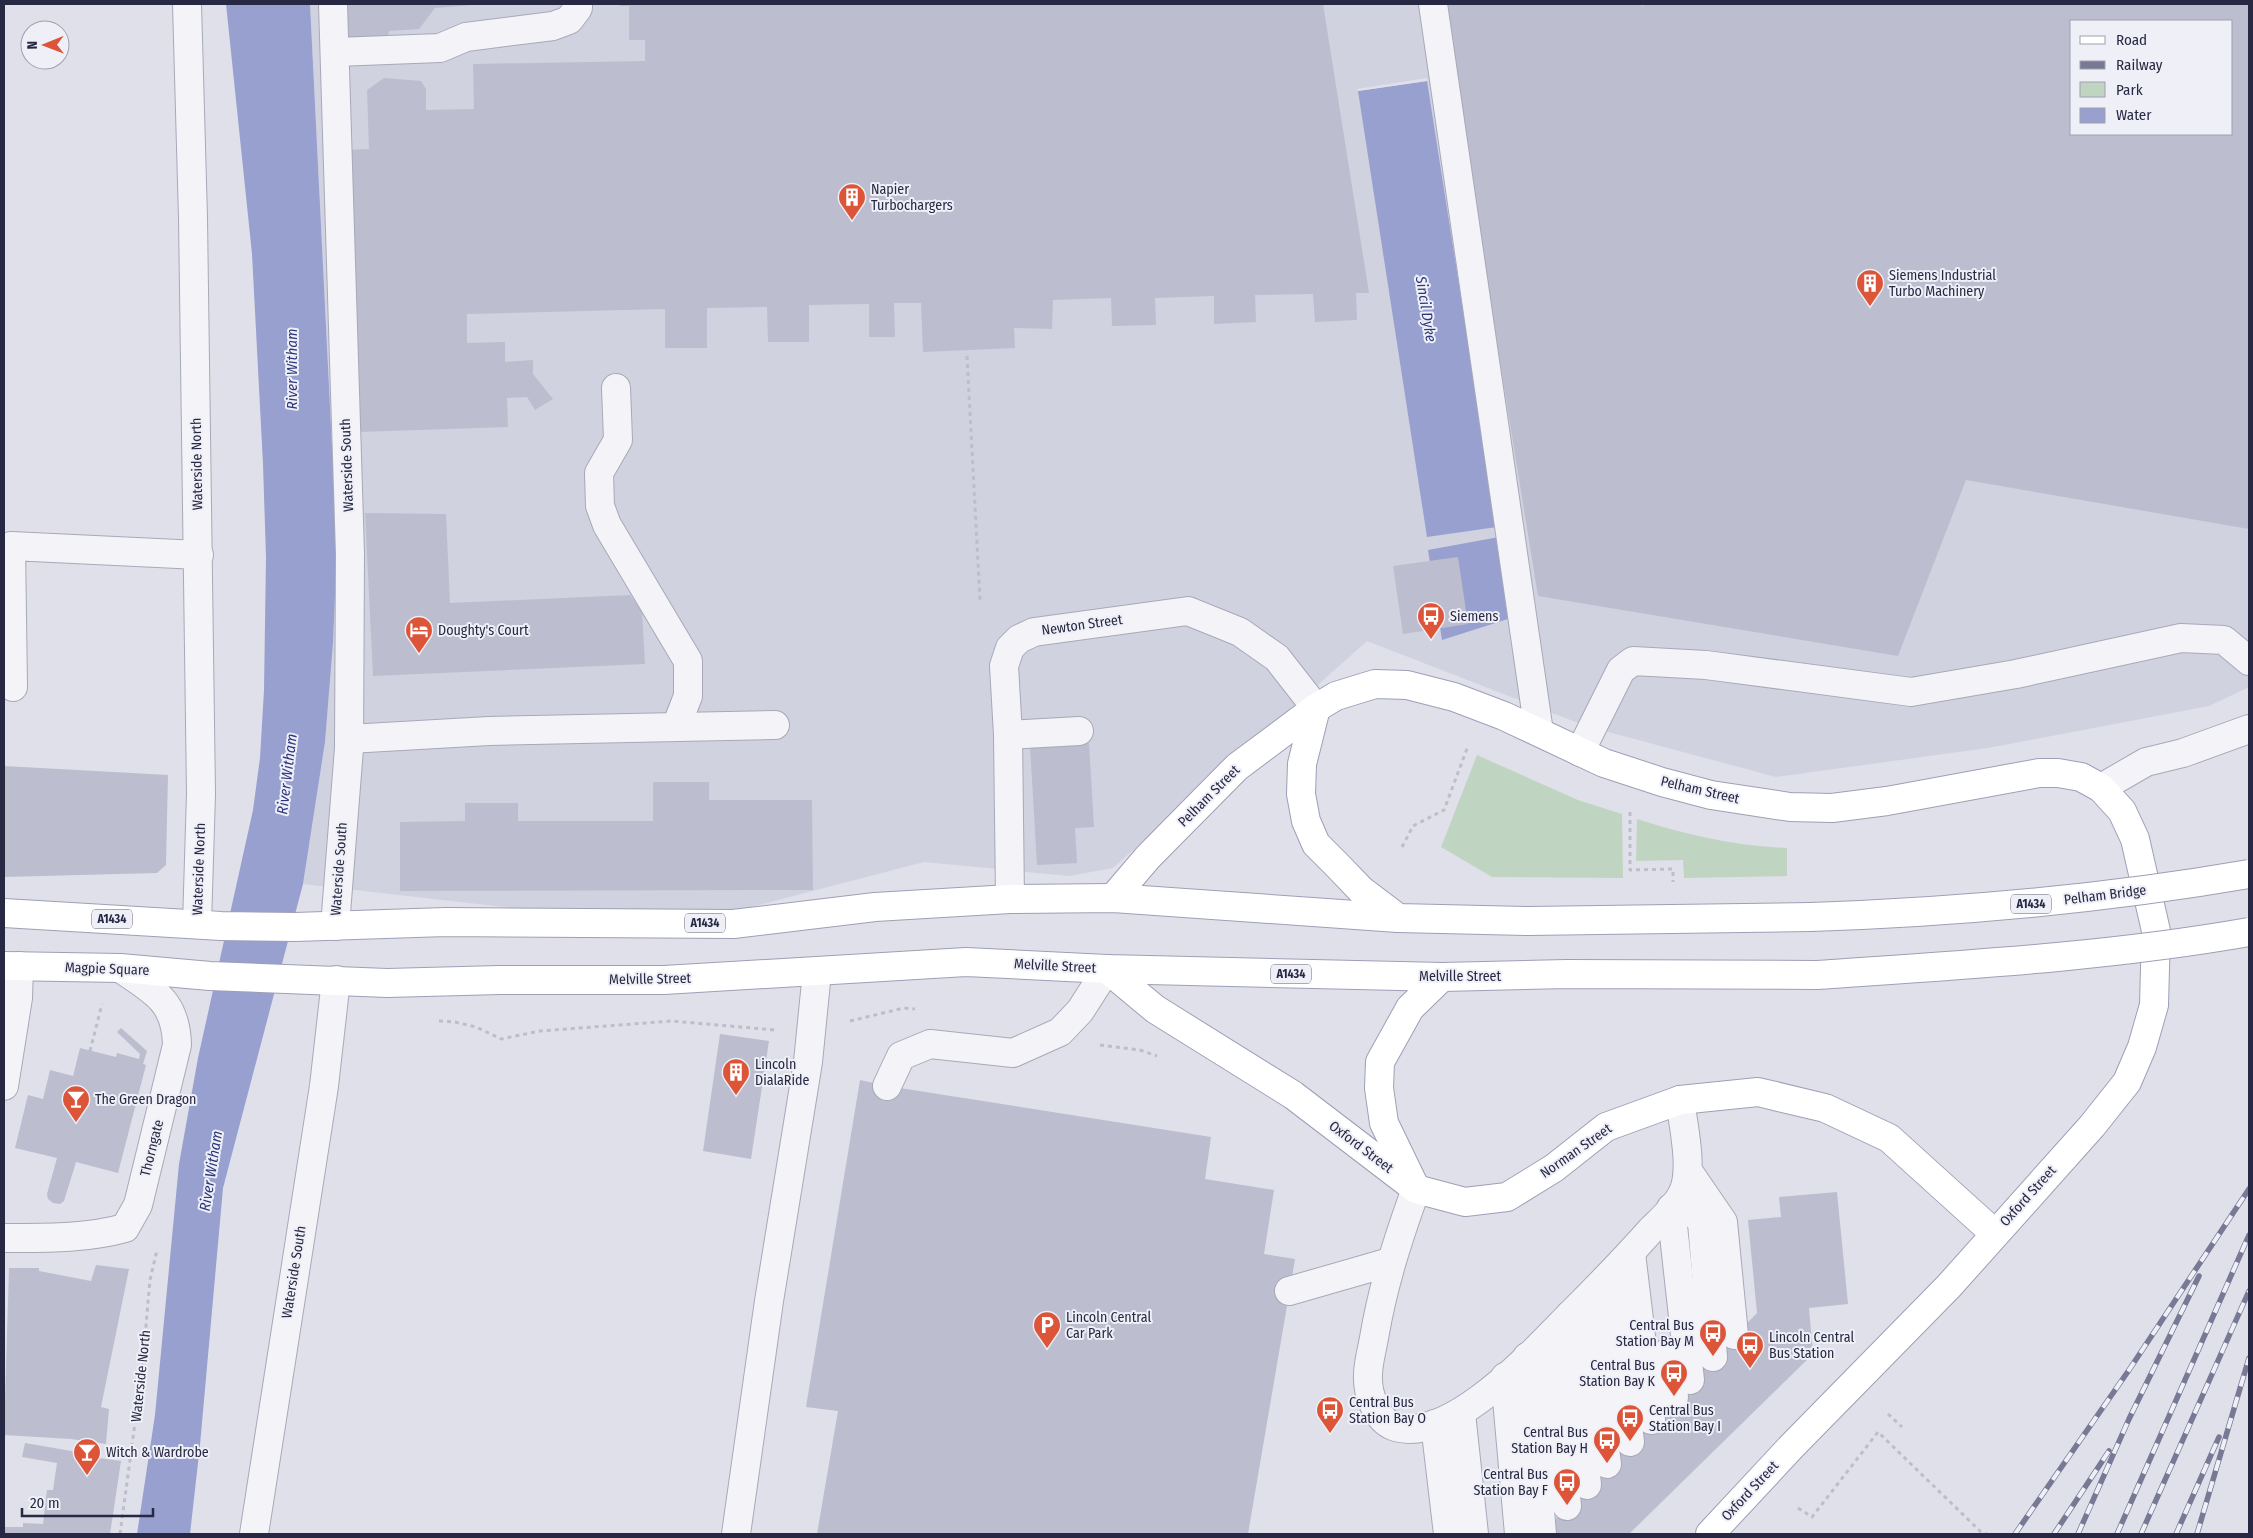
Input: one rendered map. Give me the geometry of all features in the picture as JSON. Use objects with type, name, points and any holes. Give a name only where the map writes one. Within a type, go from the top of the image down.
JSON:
[{"type":"main road","name":"Pelham Street","points":[[1113,898],[1148,857],[1237,767],[1316,708],[1336,696],[1375,684],[1408,685],[1454,697],[1539,732],[1604,762],[1703,793],[1790,807],[1832,808],[1887,801],[2039,773],[2058,773],[2081,777],[2101,788]]},
{"type":"main road","points":[[1316,708],[1302,764],[1301,794],[1306,821],[1316,844],[1332,861],[1361,890],[1398,918]]},
{"type":"main road","name":"Oxford Street","points":[[1710,1534],[1792,1446],[1949,1286],[1994,1233],[2092,1126],[2127,1082],[2142,1047],[2154,1005],[2156,931],[2135,839],[2122,811],[2101,788]]},
{"type":"main road","name":"Pelham Bridge","points":[[1398,918],[1528,921],[1810,917],[2012,906],[2170,887],[2249,874]]},
{"type":"main road","name":"A1434","points":[[4,913],[209,925],[336,926],[446,922],[733,924],[875,907],[1010,899],[1113,898],[1398,918]]},
{"type":"main road","name":"Melville Street","points":[[293,979],[387,983],[500,980],[664,980],[966,962],[1107,969],[1442,977],[1567,974],[1817,975],[2001,962],[2088,953],[2249,932]]},
{"type":"main road","name":"Magpie Square","points":[[11,966],[120,968],[210,976],[293,979]]},
{"type":"main road","name":"Oxford Street","points":[[1107,969],[1155,1009],[1293,1095],[1416,1189]]},
{"type":"main road","name":"Oxford Street","points":[[1416,1189],[1384,1123],[1379,1088],[1380,1062],[1410,1008],[1442,977]]},
{"type":"main road","name":"Norman Street","points":[[1416,1189],[1465,1202],[1507,1197],[1554,1168],[1606,1126],[1680,1100],[1758,1092],[1826,1108],[1889,1138],[1994,1233]]},
{"type":"street","name":"Waterside North","points":[[187,4],[199,555],[201,794],[209,925]]},
{"type":"street","name":"Waterside South","points":[[333,4],[336,52],[334,79],[350,554],[349,739],[336,926]]},
{"type":"street","points":[[336,52],[440,48],[466,37],[553,26],[569,20],[578,8],[578,4]]},
{"type":"street","points":[[1434,4],[1539,732]]},
{"type":"street","points":[[616,388],[618,440],[599,473],[600,506],[607,525],[688,661],[688,696],[676,727]]},
{"type":"street","points":[[13,687],[11,546],[199,555]]},
{"type":"street","name":"Newton Street","points":[[1010,899],[1008,735],[1004,666],[1010,648],[1018,639],[1034,632],[1188,611],[1240,632],[1277,658],[1316,708]]},
{"type":"street","points":[[1580,752],[1620,670],[1634,661],[1706,665],[1911,692],[2016,674],[2181,638],[2224,640],[2249,661]]},
{"type":"street","points":[[349,739],[489,731],[775,725]]},
{"type":"street","points":[[2101,788],[2146,762],[2183,753],[2249,728]]},
{"type":"street","points":[[1008,735],[1079,731]]},
{"type":"street","points":[[4,1086],[18,998],[11,966]]},
{"type":"street","name":"Thorngate","points":[[4,1238],[92,1236],[125,1228],[138,1205],[177,1045],[176,1030],[173,1017],[160,996],[120,968]]},
{"type":"street","points":[[887,1086],[901,1056],[930,1044],[1013,1052],[1060,1032],[1080,1011],[1107,969]]},
{"type":"street","points":[[736,1534],[808,1062],[817,972]]},
{"type":"street","name":"Waterside South","points":[[254,1534],[324,1086],[336,980]]},
{"type":"street","points":[[1680,1100],[1674,1200],[1682,1389]]},
{"type":"street","points":[[1416,1189],[1390,1262],[1379,1308],[1368,1375],[1374,1405],[1385,1423],[1406,1431],[1435,1424],[1461,1413],[1496,1385],[1549,1337],[1611,1274],[1631,1253],[1674,1200]]},
{"type":"street","points":[[1674,1200],[1723,1222],[1734,1335]]},
{"type":"street","points":[[1674,1200],[1702,1223],[1713,1357]]},
{"type":"street","points":[[1631,1253],[1651,1420]]},
{"type":"street","points":[[1289,1291],[1390,1262]]},
{"type":"street","points":[[1611,1274],[1630,1442]]},
{"type":"street","points":[[1578,1307],[1608,1464]]},
{"type":"street","points":[[1578,1307],[1587,1485]]},
{"type":"street","points":[[1549,1337],[1567,1506]]},
{"type":"street","points":[[1527,1357],[1542,1534]]},
{"type":"street","points":[[1496,1385],[1500,1534]]},
{"type":"street","points":[[1496,1385],[1519,1534]]},
{"type":"street","points":[[1461,1413],[1474,1534]]},
{"type":"street","points":[[1435,1424],[1448,1534]]},
{"type":"path","points":[[967,356],[980,600]]},
{"type":"path","points":[[1402,847],[1413,826],[1444,810],[1468,746]]},
{"type":"path","points":[[1630,808],[1630,870],[1673,869],[1673,887]]},
{"type":"path","points":[[435,1021],[455,1022],[476,1027],[500,1039],[540,1031],[672,1021],[811,1031],[904,1008],[924,1011]]},
{"type":"path","points":[[90,1051],[99,1016]]},
{"type":"path","points":[[1060,1032],[1090,1044],[1140,1050],[1158,1057]]},
{"type":"path","name":"Waterside North","points":[[120,1534],[133,1453],[151,1277]]},
{"type":"path","points":[[1888,1414],[1902,1427]]},
{"type":"path","points":[[1798,1508],[1812,1517],[1878,1432],[1981,1532],[1987,1534]]},
{"type":"shaded area","points":[[310,4],[2249,4],[2249,687],[2209,706],[1988,748],[1776,777],[1586,726],[1367,641],[1113,868],[1069,876],[924,862],[740,910],[520,909],[303,884],[325,742],[333,643],[337,548]]},
{"type":"green space","points":[[1477,755],[1578,800],[1622,814],[1623,878],[1492,877],[1441,847]]},
{"type":"green space","points":[[1637,819],[1711,839],[1787,848],[1787,876],[1684,878],[1683,860],[1636,861]]},
{"type":"water","name":"River Witham","points":[[226,4],[310,4],[337,548],[333,643],[325,742],[303,884],[223,1188],[200,1445],[190,1534],[137,1534],[155,1415],[179,1164],[198,1058],[253,810],[260,758],[264,690],[266,557],[252,254]]},
{"type":"water","name":"Sincil Dyke","points":[[1427,81],[1497,527],[1427,537],[1358,91]]},
{"type":"water","points":[[1499,537],[1511,618],[1442,640],[1428,550]]},
{"type":"pier","points":[[1427,78],[1427,81],[1358,91],[1357,89]]},
{"type":"building","points":[[345,4],[473,5],[435,8],[419,29],[389,31],[387,41],[347,42]]},
{"type":"building","name":"Napier Turbochargers","points":[[620,4],[1323,4],[1369,293],[1356,293],[1357,320],[1315,322],[1313,294],[1255,295],[1256,322],[1214,324],[1214,296],[1155,298],[1156,325],[1112,326],[1111,298],[1053,300],[1052,329],[1014,328],[1015,348],[923,352],[921,303],[894,303],[895,337],[869,337],[869,304],[809,305],[809,342],[768,342],[767,307],[707,308],[707,348],[665,348],[665,309],[467,314],[467,343],[505,342],[505,362],[533,360],[533,374],[553,399],[535,410],[527,397],[507,398],[508,427],[358,432],[345,150],[369,149],[367,90],[384,78],[421,81],[426,89],[426,110],[474,109],[473,64],[645,61],[645,40],[629,40],[629,6],[620,6]]},
{"type":"building","name":"Siemens Industrial Turbo Machinery","points":[[1442,4],[1634,4],[1644,6],[1644,4],[2249,4],[2249,529],[1966,480],[1898,656],[1538,596]]},
{"type":"building","points":[[365,513],[446,514],[450,603],[630,595],[642,611],[645,664],[373,676]]},
{"type":"building","points":[[1458,557],[1468,624],[1403,634],[1393,566]]},
{"type":"building","points":[[1089,743],[1094,827],[1075,828],[1077,863],[1037,865],[1030,746]]},
{"type":"building","points":[[4,766],[168,775],[166,865],[157,873],[4,877]]},
{"type":"building","points":[[653,782],[709,782],[709,800],[812,800],[813,890],[400,891],[400,822],[465,821],[465,803],[518,803],[518,821],[653,821]]},
{"type":"building","name":"The Green Dragon","points":[[121,1028],[147,1051],[143,1064],[146,1065],[118,1173],[76,1162],[64,1201],[60,1204],[53,1203],[48,1199],[47,1194],[57,1158],[15,1148],[28,1095],[43,1099],[50,1070],[73,1076],[80,1048],[116,1057],[117,1053],[139,1059],[140,1054],[117,1032]]},
{"type":"building","name":"Lincoln DialaRide","points":[[720,1034],[769,1041],[751,1159],[703,1151]]},
{"type":"building","name":"Lincoln Central Car Park","points":[[860,1080],[887,1086],[1211,1137],[1205,1179],[1274,1190],[1264,1254],[1295,1259],[1248,1534],[817,1534],[838,1411],[806,1407]]},
{"type":"building","name":"Lincoln Central Bus Station","points":[[1837,1192],[1848,1304],[1809,1308],[1813,1354],[1629,1534],[1543,1534],[1567,1506],[1757,1313],[1748,1220],[1781,1217],[1779,1197]]},
{"type":"building","points":[[96,1265],[129,1269],[101,1407],[109,1409],[106,1444],[71,1439],[4,1435],[9,1268],[39,1268],[39,1271],[91,1281]]},
{"type":"building","name":"Witch & Wardrobe","points":[[25,1443],[77,1452],[77,1455],[121,1461],[110,1534],[4,1534],[4,1527],[23,1527],[23,1523],[43,1524],[47,1490],[53,1490],[57,1463],[22,1457]]},
{"type":"railway","points":[[2015,1534],[2129,1370],[2249,1189]]},
{"type":"railway","points":[[2117,1534],[2249,1235]]},
{"type":"railway","points":[[2078,1534],[2129,1419],[2199,1276]]},
{"type":"railway","points":[[2141,1534],[2249,1291]]},
{"type":"railway","points":[[2197,1534],[2249,1358]]},
{"type":"railway","points":[[2176,1534],[2219,1437]]},
{"type":"railway","points":[[2054,1534],[2109,1451]]},
{"type":"place","name":"Napier Turbochargers","points":[[852,221]]},
{"type":"place","name":"Siemens Industrial Turbo Machinery","points":[[1870,307]]},
{"type":"place","name":"Siemens","points":[[1431,640]]},
{"type":"place","name":"Doughty's Court","points":[[419,654]]},
{"type":"place","name":"Lincoln DialaRide","points":[[736,1096]]},
{"type":"place","name":"The Green Dragon","points":[[76,1123]]},
{"type":"place","name":"Lincoln Central Car Park","points":[[1047,1349]]},
{"type":"place","name":"Central Bus Station Bay M","points":[[1713,1357]]},
{"type":"place","name":"Lincoln Central Bus Station","points":[[1750,1369]]},
{"type":"place","name":"Central Bus Station Bay K","points":[[1674,1397]]},
{"type":"place","name":"Central Bus Station Bay O","points":[[1330,1434]]},
{"type":"place","name":"Central Bus Station Bay I","points":[[1630,1442]]},
{"type":"place","name":"Central Bus Station Bay H","points":[[1607,1464]]},
{"type":"place","name":"Witch & Wardrobe","points":[[87,1476]]},
{"type":"place","name":"Central Bus Station Bay F","points":[[1567,1506]]}]
